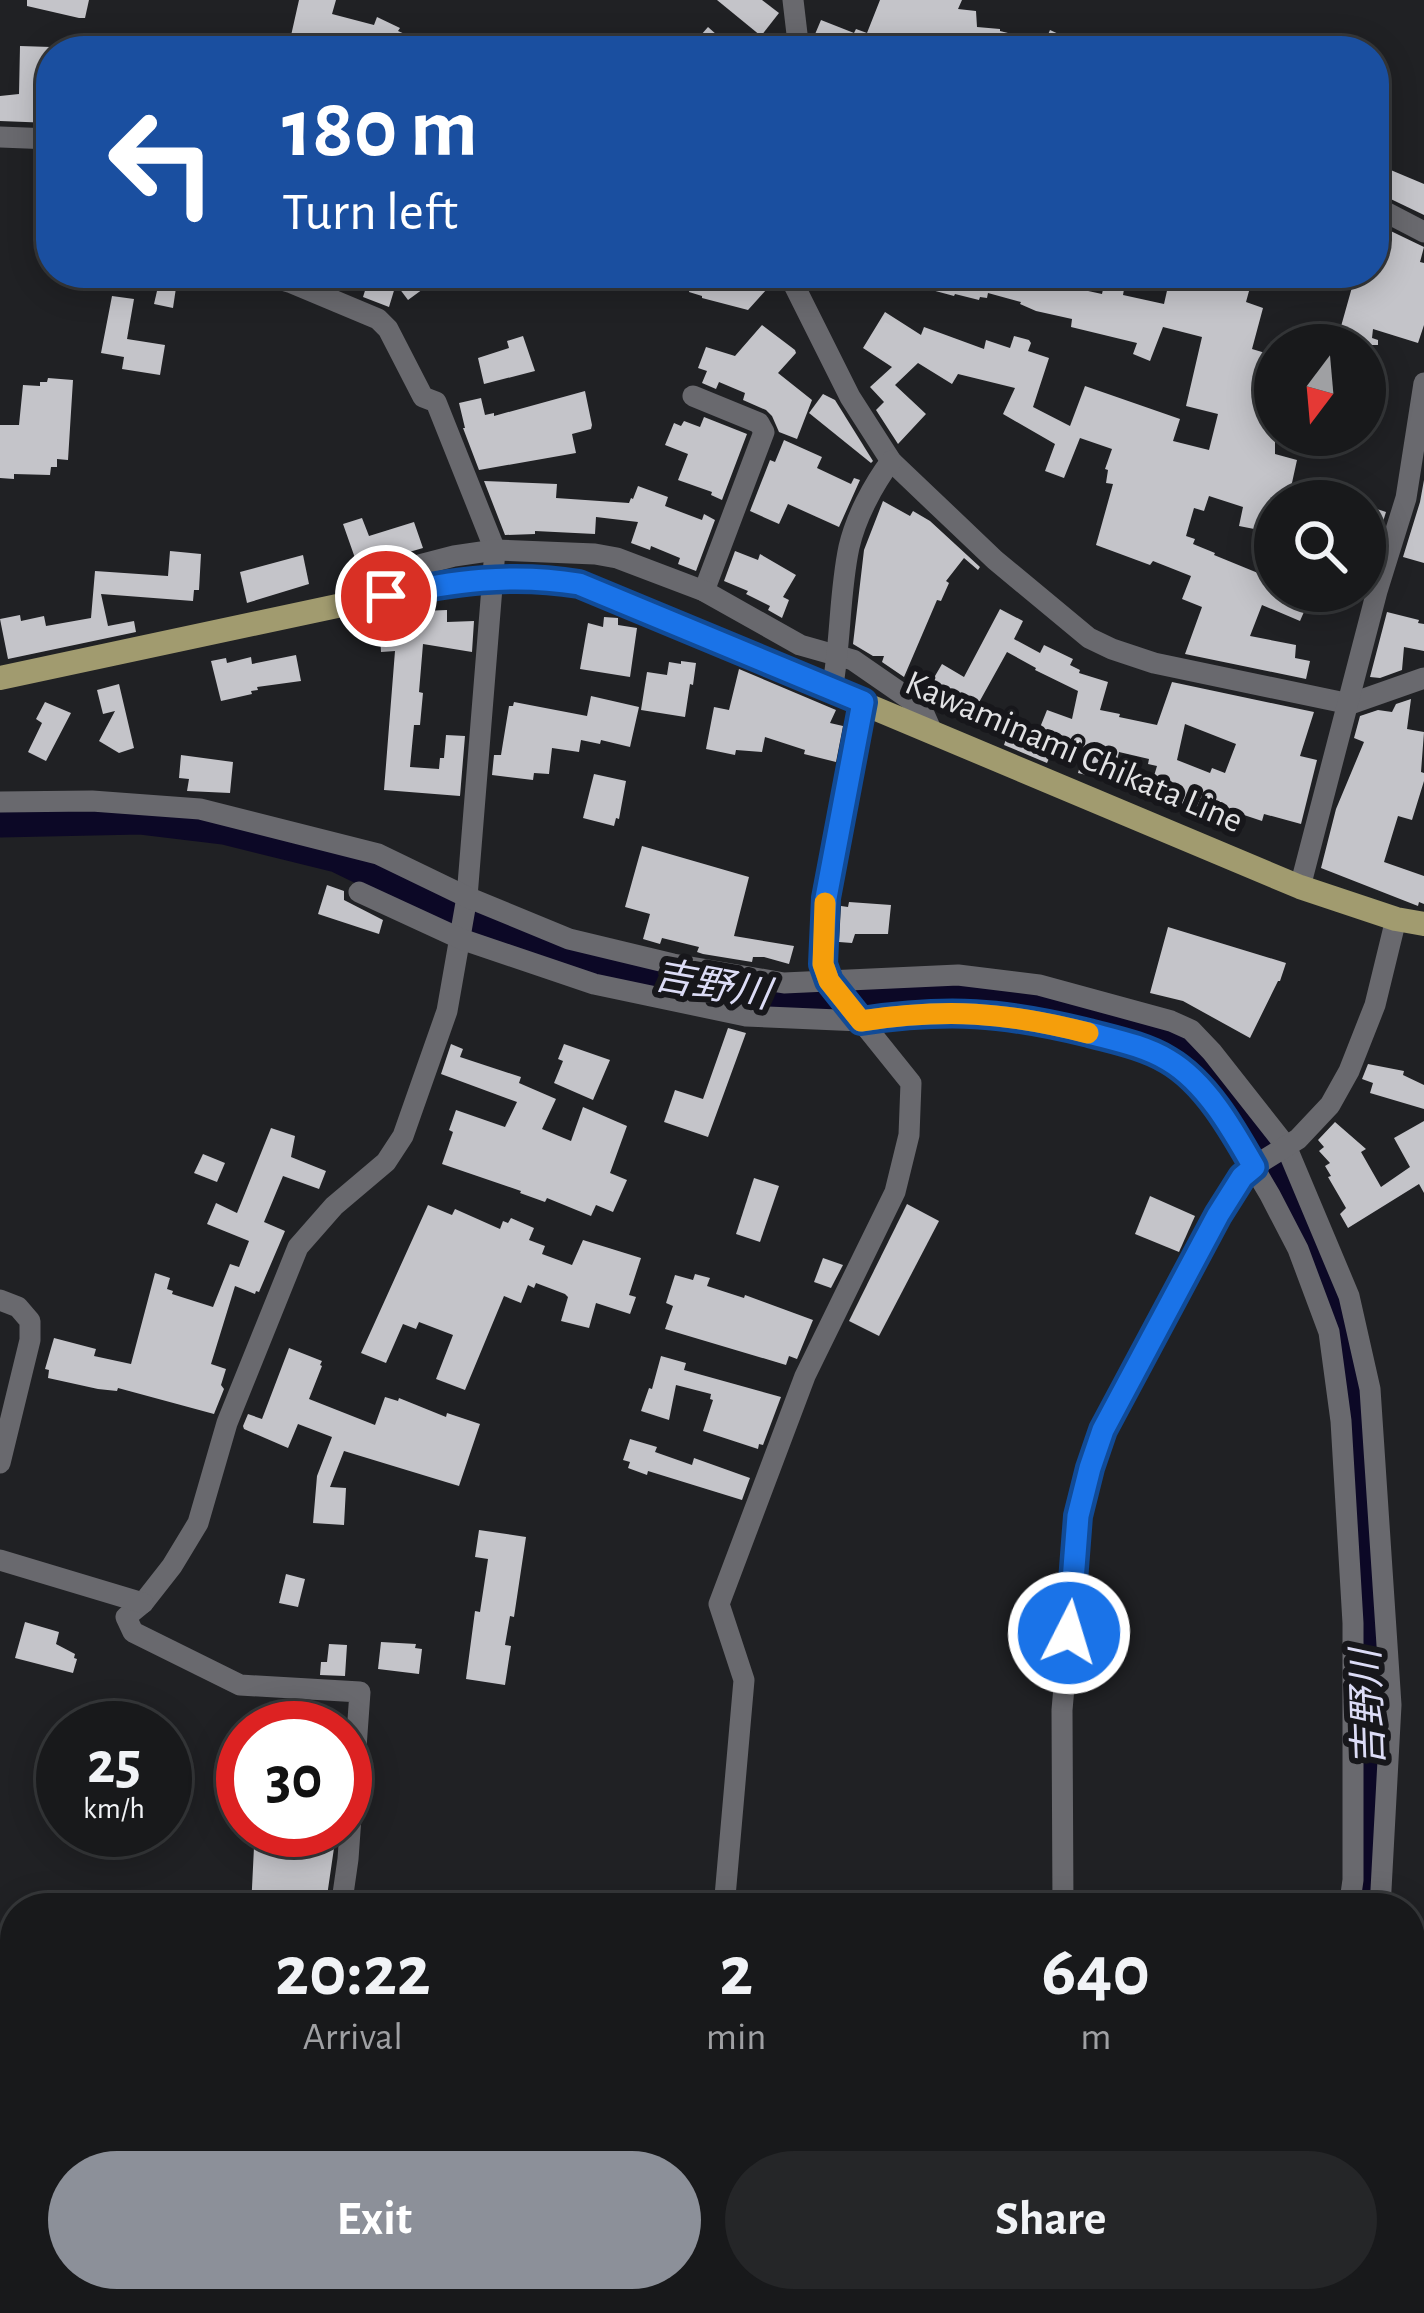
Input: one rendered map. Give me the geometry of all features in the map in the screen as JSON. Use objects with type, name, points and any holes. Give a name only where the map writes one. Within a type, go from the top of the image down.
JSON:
[{"type":"main road","name":"Kawaminami Chikata Line","points":[[0,678],[445,583],[536,577],[579,584],[1300,886],[1424,925]]},
{"type":"street","points":[[793,0],[797,36]]},
{"type":"street","points":[[0,137],[36,138]]},
{"type":"street","points":[[1389,214],[1424,232]]},
{"type":"street","points":[[304,288],[378,319],[388,329],[423,397],[436,402],[495,550],[461,939],[447,1011],[403,1136],[386,1162],[334,1206],[298,1247],[227,1423],[198,1523],[172,1566],[126,1617],[133,1632],[240,1685],[360,1692],[343,1893]]},
{"type":"street","points":[[796,288],[850,397],[891,461],[995,560],[1089,638],[1154,663],[1349,704],[1424,678]]},
{"type":"street","points":[[1300,886],[1406,498],[1424,383]]},
{"type":"street","points":[[693,396],[759,423],[764,432],[704,591]]},
{"type":"street","points":[[832,690],[850,543],[891,461]]},
{"type":"street","points":[[386,596],[391,578],[404,569],[454,556],[495,550],[616,557],[704,591],[800,645],[854,660],[921,707],[932,732]]},
{"type":"street","points":[[725,1893],[744,1680],[719,1604],[806,1376],[896,1192],[909,1135],[911,1082],[832,986],[823,964],[826,898],[863,702]]},
{"type":"street","points":[[0,802],[92,801],[200,809],[378,854],[569,939],[673,964],[784,983],[832,986],[958,975],[1039,985],[1191,1030],[1283,1147],[1349,1296],[1370,1390],[1391,1705],[1380,1893]]},
{"type":"street","points":[[359,892],[461,939],[593,984],[746,1016],[982,1013],[1039,1020],[1144,1049],[1187,1074],[1256,1165],[1298,1249],[1329,1332],[1341,1420],[1353,1623],[1351,1893]]},
{"type":"street","points":[[1064,1893],[1062,1710],[1078,1516],[1090,1468],[1103,1430],[1242,1177],[1310,1129],[1349,1071],[1375,1005],[1396,919]]},
{"type":"street","points":[[0,1300],[18,1307],[30,1321],[30,1340],[0,1463]]},
{"type":"street","points":[[0,1560],[143,1603]]},
{"type":"building","points":[[27,0],[89,0],[85,18],[79,18],[27,6]]},
{"type":"building","points":[[299,0],[336,0],[332,14],[374,25],[377,17],[409,36],[291,36]]},
{"type":"building","points":[[717,0],[762,0],[779,13],[761,36]]},
{"type":"building","points":[[880,0],[962,0],[958,9],[976,11],[977,27],[1000,29],[1012,36],[814,36],[821,20],[867,33]]},
{"type":"building","points":[[20,46],[36,47],[36,122],[0,121],[0,96],[19,94]]},
{"type":"building","points":[[1389,169],[1424,184],[1424,215],[1389,198]]},
{"type":"building","points":[[1389,230],[1424,247],[1420,262],[1424,263],[1424,325],[1418,343],[1386,333],[1386,324],[1342,324],[1352,288],[1389,288]]},
{"type":"building","points":[[158,288],[176,288],[173,308],[154,304]]},
{"type":"building","points":[[366,288],[395,288],[389,307],[363,297]]},
{"type":"building","points":[[399,288],[424,288],[408,300]]},
{"type":"building","points":[[690,288],[767,289],[748,310],[689,292]]},
{"type":"building","points":[[924,288],[1074,288],[1102,294],[1103,288],[1124,288],[1123,295],[1164,304],[1168,288],[1250,288],[1246,302],[1263,308],[1259,324],[1254,324],[1252,349],[1254,456],[1297,460],[1293,480],[1254,480],[1254,529],[1239,526],[1243,507],[1209,496],[1204,511],[1194,508],[1186,536],[1214,555],[1254,571],[1254,612],[1259,612],[1250,636],[1296,645],[1295,658],[1310,661],[1306,679],[1185,654],[1202,607],[1182,599],[1191,576],[1096,545],[1113,484],[1106,483],[1105,469],[1112,449],[1080,438],[1064,478],[1045,471],[1055,444],[1003,414],[1015,388],[958,374],[952,384],[918,363],[895,385],[926,414],[898,444],[876,410],[884,402],[870,387],[892,367],[863,348],[885,312],[921,335],[924,327],[984,349],[986,340],[1010,348],[1014,336],[1029,340],[1028,351],[1049,358],[1033,407],[1070,426],[1085,386],[1180,419],[1173,441],[1209,450],[1218,414],[1186,406],[1202,337],[1163,327],[1150,361],[1133,354],[1137,343],[1071,327],[1072,319],[988,293],[979,300]]},
{"type":"building","points":[[112,296],[134,299],[127,339],[165,345],[160,375],[122,369],[124,357],[101,353]]},
{"type":"building","points":[[762,325],[795,350],[778,373],[812,400],[797,439],[779,432],[766,410],[743,400],[745,393],[719,382],[716,389],[702,383],[707,371],[698,368],[706,347],[735,356]]},
{"type":"building","points":[[523,336],[535,371],[484,384],[478,358],[509,348],[507,341]]},
{"type":"building","points":[[48,378],[73,380],[68,460],[57,459],[50,475],[0,478],[0,425],[19,425],[23,385],[40,386]]},
{"type":"building","points":[[585,391],[592,425],[572,434],[576,453],[479,470],[459,403],[481,398],[485,415],[494,416]]},
{"type":"building","points":[[823,394],[835,400],[871,463],[809,413]]},
{"type":"building","points":[[704,417],[747,434],[722,500],[678,480],[688,454],[665,445],[674,423],[700,427]]},
{"type":"building","points":[[784,440],[822,457],[817,468],[851,484],[854,478],[860,480],[839,527],[788,504],[779,524],[750,511],[770,460],[775,462]]},
{"type":"building","points":[[1424,480],[1424,563],[1403,557]]},
{"type":"building","points":[[484,481],[557,484],[556,498],[629,503],[638,486],[668,497],[665,506],[715,520],[696,571],[678,564],[680,558],[631,543],[638,522],[596,517],[595,534],[535,531],[505,535]]},
{"type":"building","points":[[883,501],[930,521],[980,567],[964,558],[946,581],[904,677],[882,662],[884,656],[873,656],[853,644],[864,550]]},
{"type":"building","points":[[362,518],[369,536],[414,522],[423,548],[361,575],[343,524]]},
{"type":"building","points":[[170,551],[201,554],[199,590],[194,590],[193,601],[101,594],[108,626],[134,621],[136,632],[8,659],[0,619],[44,616],[46,626],[91,618],[95,571],[168,576]]},
{"type":"building","points":[[735,551],[758,560],[760,554],[796,575],[783,597],[789,600],[782,618],[748,591],[724,581]]},
{"type":"building","points":[[303,555],[309,584],[247,603],[240,572]]},
{"type":"building","points":[[1000,609],[1023,621],[1014,639],[1040,653],[1044,645],[1073,659],[1070,665],[1079,673],[1108,682],[1100,710],[1119,717],[1157,725],[1172,682],[1314,712],[1300,756],[1317,760],[1301,824],[1264,814],[1262,821],[1244,815],[1241,828],[1213,821],[1181,806],[1184,796],[1151,786],[1157,766],[1148,764],[1149,759],[1119,752],[1112,781],[1078,773],[1083,755],[1053,749],[1047,763],[1004,745],[1003,737],[1014,719],[1039,730],[1047,710],[1072,719],[1078,691],[1007,652],[972,715],[928,688],[942,664],[964,677]],"holes":[[[1185,724],[1236,744],[1225,773],[1212,768],[1210,773],[1177,760]]]},
{"type":"building","points":[[447,610],[447,622],[474,621],[472,652],[423,644],[420,725],[414,725],[410,767],[439,769],[446,735],[465,736],[460,796],[384,790],[395,651],[381,652],[379,614]]},
{"type":"building","points":[[1279,612],[1304,612],[1300,621]]},
{"type":"building","points":[[1387,612],[1424,624],[1424,651],[1404,647],[1402,670],[1370,677]]},
{"type":"building","points":[[604,617],[637,628],[630,677],[580,669],[588,623],[603,627]]},
{"type":"building","points":[[296,655],[301,681],[257,687],[252,694],[221,701],[211,661],[251,657],[252,664]]},
{"type":"building","points":[[669,662],[696,663],[685,717],[641,710],[647,672],[667,675]]},
{"type":"building","points":[[739,669],[836,710],[830,723],[843,726],[836,762],[765,737],[762,752],[736,750],[735,755],[706,749],[714,707],[729,710]]},
{"type":"building","points":[[119,684],[134,748],[119,753],[99,741],[115,711],[103,714],[97,690]]},
{"type":"building","points":[[591,696],[639,707],[630,747],[581,740],[579,752],[552,748],[549,774],[534,773],[533,780],[492,775],[494,755],[501,755],[509,706],[514,702],[587,716]]},
{"type":"building","points":[[1411,699],[1407,729],[1424,732],[1424,781],[1412,820],[1398,816],[1384,862],[1424,876],[1424,904],[1418,906],[1321,868],[1336,809],[1364,742],[1354,738],[1360,716],[1378,710],[1392,712],[1396,704]]},
{"type":"building","points":[[45,702],[71,713],[46,761],[28,752],[42,723],[36,719]]},
{"type":"building","points":[[181,755],[233,762],[230,793],[187,791],[189,779],[179,778]]},
{"type":"building","points":[[594,774],[626,781],[614,826],[583,818]]},
{"type":"building","points":[[642,846],[749,877],[734,936],[794,946],[789,964],[764,957],[753,957],[752,962],[703,954],[697,952],[699,947],[662,938],[660,944],[643,939],[650,914],[625,907]]},
{"type":"building","points":[[327,885],[344,891],[344,900],[383,920],[379,934],[318,914]]},
{"type":"building","points":[[849,902],[891,905],[888,934],[855,934],[852,943],[839,942],[841,906],[848,907]]},
{"type":"building","points":[[1168,927],[1286,963],[1250,1038],[1183,1001],[1150,993]]},
{"type":"building","points":[[728,1028],[746,1033],[708,1137],[664,1122],[675,1090],[703,1099]]},
{"type":"building","points":[[451,1044],[463,1049],[460,1057],[521,1077],[519,1083],[556,1099],[542,1129],[571,1141],[583,1107],[627,1126],[610,1173],[627,1180],[613,1212],[596,1205],[591,1216],[442,1164],[456,1110],[505,1127],[517,1102],[441,1074]]},
{"type":"building","points":[[564,1044],[610,1060],[593,1100],[554,1083]]},
{"type":"building","points":[[1368,1064],[1404,1071],[1403,1075],[1424,1085],[1424,1109],[1370,1093],[1373,1083],[1362,1079]]},
{"type":"building","points":[[1424,1121],[1424,1193],[1419,1184],[1348,1228],[1340,1214],[1346,1208],[1328,1177],[1325,1166],[1330,1163],[1319,1151],[1324,1147],[1318,1140],[1335,1122],[1366,1149],[1361,1152],[1381,1187],[1410,1167],[1394,1138]]},
{"type":"building","points":[[271,1128],[295,1136],[291,1157],[326,1171],[319,1189],[283,1176],[264,1222],[285,1231],[259,1292],[235,1286],[211,1364],[226,1369],[214,1414],[118,1388],[98,1389],[48,1378],[45,1369],[54,1338],[96,1349],[94,1356],[131,1364],[155,1273],[170,1278],[167,1289],[172,1294],[213,1307],[230,1264],[239,1267],[249,1241],[207,1224],[216,1203],[237,1213]]},
{"type":"building","points":[[203,1154],[225,1163],[217,1182],[194,1173]]},
{"type":"building","points":[[754,1178],[779,1186],[760,1242],[736,1234]]},
{"type":"building","points":[[1150,1196],[1195,1216],[1179,1252],[1135,1234]]},
{"type":"building","points":[[907,1204],[939,1221],[879,1336],[849,1321]]},
{"type":"building","points":[[428,1205],[452,1215],[455,1209],[500,1229],[511,1218],[534,1228],[529,1240],[545,1246],[542,1254],[572,1265],[583,1240],[641,1258],[629,1295],[636,1297],[630,1314],[596,1303],[589,1328],[561,1321],[568,1297],[536,1283],[534,1288],[528,1285],[521,1303],[504,1296],[465,1390],[436,1379],[453,1335],[419,1322],[416,1329],[403,1324],[386,1363],[361,1353]]},
{"type":"building","points":[[823,1258],[843,1265],[831,1288],[814,1282]]},
{"type":"building","points":[[695,1274],[710,1278],[707,1286],[813,1320],[797,1359],[789,1356],[786,1365],[665,1329],[673,1306],[666,1303],[675,1275],[693,1280]]},
{"type":"building","points":[[289,1348],[322,1361],[309,1399],[375,1425],[385,1397],[480,1424],[459,1486],[344,1451],[330,1487],[346,1488],[344,1525],[313,1523],[317,1476],[332,1437],[298,1424],[288,1448],[243,1426],[248,1414],[262,1419]]},
{"type":"building","points":[[661,1356],[686,1363],[684,1370],[781,1397],[763,1445],[758,1449],[703,1431],[711,1394],[676,1385],[669,1420],[641,1411]]},
{"type":"building","points":[[630,1439],[692,1465],[694,1458],[750,1478],[742,1500],[628,1468],[630,1462],[623,1460]]},
{"type":"building","points":[[479,1530],[526,1537],[505,1645],[511,1646],[505,1685],[466,1679],[488,1559],[475,1557]]},
{"type":"building","points":[[286,1574],[305,1579],[298,1607],[279,1603]]},
{"type":"building","points":[[25,1622],[59,1632],[56,1644],[77,1659],[73,1673],[15,1658]]},
{"type":"building","points":[[381,1642],[416,1644],[415,1648],[422,1649],[419,1674],[378,1669]]},
{"type":"building","points":[[329,1644],[347,1645],[345,1676],[320,1675]]},
{"type":"building","points":[[254,1857],[333,1857],[327,1893],[252,1893]]},
{"type":"waterway","name":"吉野川","points":[[0,821],[141,818],[224,828],[337,856],[485,928],[555,955],[784,1003],[827,1005],[942,993],[995,997],[1080,1015],[1188,1049],[1235,1106],[1286,1182],[1345,1333],[1363,1506],[1374,1740],[1365,1893]]},
{"type":"slow traffic","points":[[825,903],[823,964],[829,981],[861,1021],[910,1013],[982,1013],[1039,1020],[1088,1033]]},
{"type":"route","points":[[386,596],[445,583],[494,579],[536,577],[579,584],[863,702],[826,898],[823,964],[829,981],[861,1021],[910,1013],[982,1013],[1039,1020],[1112,1039],[1168,1060],[1187,1074],[1229,1126],[1254,1167],[1218,1215],[1103,1430],[1078,1516],[1069,1633]]}]
